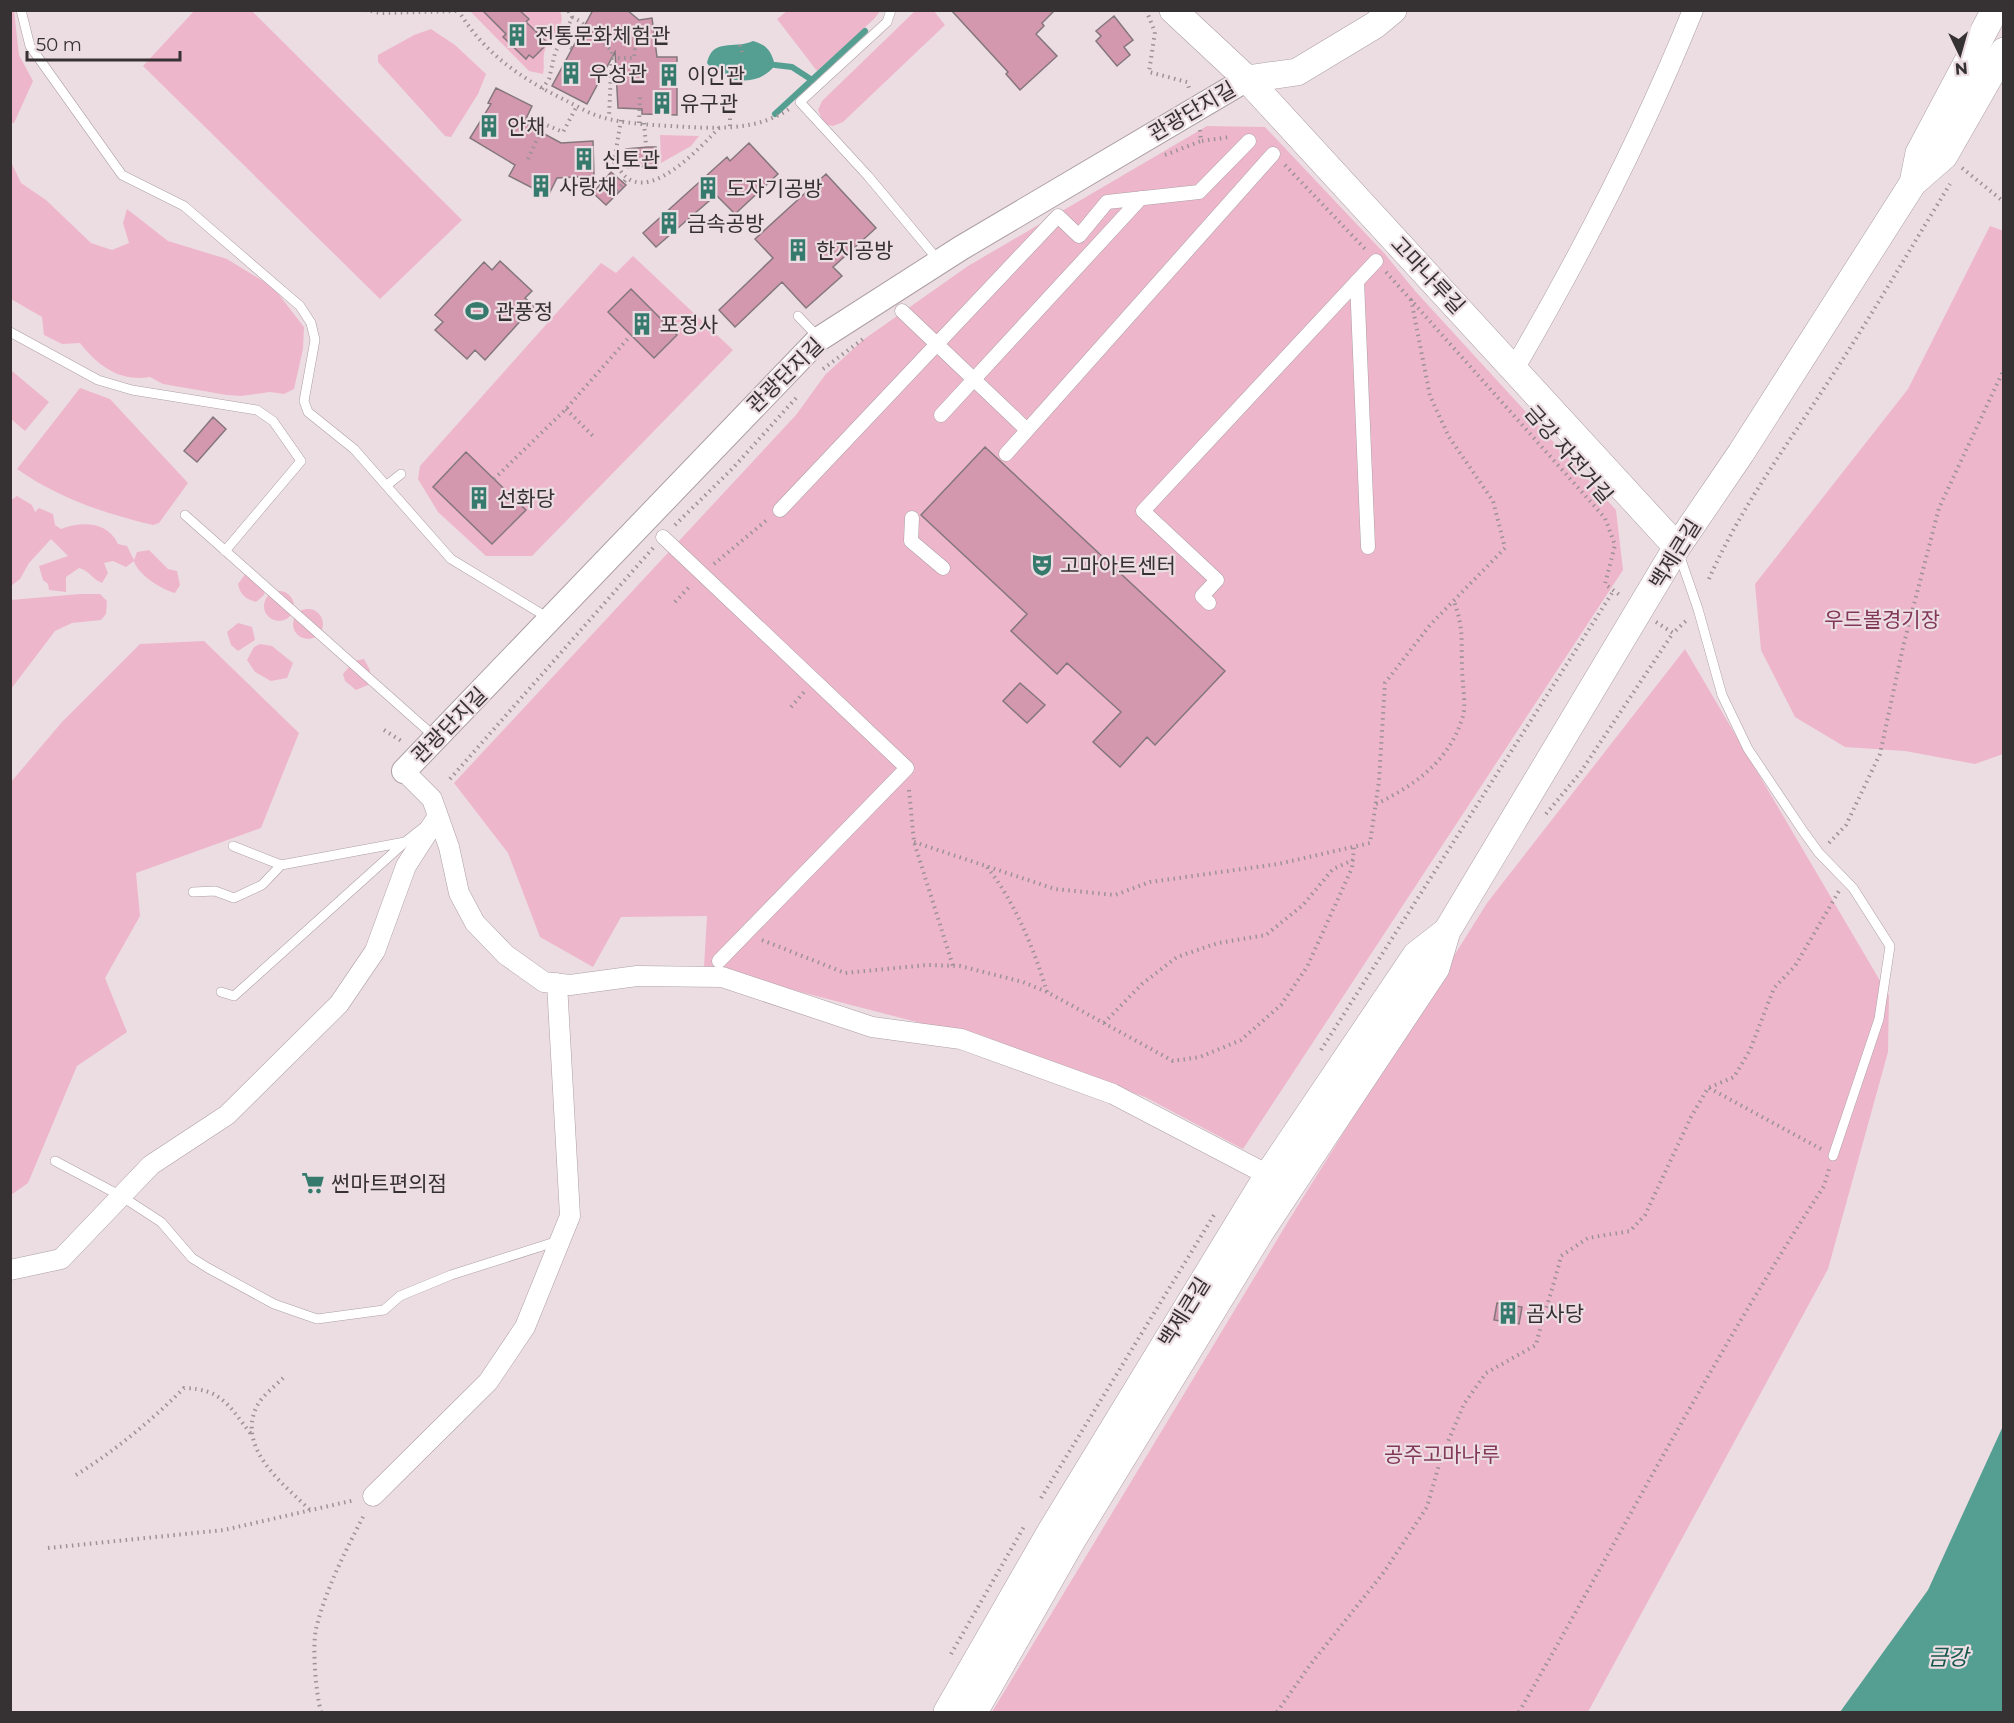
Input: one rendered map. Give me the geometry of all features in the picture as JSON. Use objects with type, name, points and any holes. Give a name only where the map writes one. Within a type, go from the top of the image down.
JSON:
[{"type":"main road","name":"고마나루길","points":[[1173,10],[1247,79],[1677,547]]},
{"type":"main road","points":[[1247,79],[1297,72],[1375,25],[1393,10]]},
{"type":"main road","name":"백제큰길","points":[[1913,183],[1919,153],[1995,10]]},
{"type":"main road","name":"백제큰길","points":[[974,1713],[1071,1542],[1261,1231],[1436,968],[1447,931],[1677,547],[1741,453],[1913,183],[1944,156],[2004,51]]},
{"type":"main road","name":"백제큰길","points":[[947,1713],[1051,1530],[1268,1175],[1416,955],[1447,931]]},
{"type":"street","points":[[1514,369],[1558,293],[1659,94],[1693,10]]},
{"type":"street","name":"관광단지길","points":[[404,771],[552,620],[612,552],[819,339],[940,262],[1247,79]]},
{"type":"street","points":[[780,510],[1058,216],[1079,236],[1107,202],[1199,192],[1249,141]]},
{"type":"street","points":[[1006,454],[1273,154]]},
{"type":"street","points":[[941,415],[1141,198]]},
{"type":"street","points":[[1209,603],[1202,596],[1217,580],[1143,512],[1376,261]]},
{"type":"street","points":[[1357,281],[1368,547]]},
{"type":"street","points":[[902,311],[1027,430]]},
{"type":"street","points":[[912,518],[911,541],[943,568]]},
{"type":"street","points":[[663,537],[907,768],[719,961]]},
{"type":"street","points":[[404,771],[432,799],[449,847],[459,893],[475,924],[506,955],[544,982],[570,985],[637,976],[722,977],[872,1027],[961,1039],[1113,1094],[1268,1175]]},
{"type":"street","points":[[10,1270],[61,1259],[151,1166],[226,1115],[339,1004],[375,951],[406,866],[438,816]]},
{"type":"street","points":[[373,1496],[488,1382],[525,1327],[570,1216],[557,983]]},
{"type":"lane","points":[[21,10],[30,46],[122,176],[184,206],[300,306],[311,323],[315,340],[304,401],[308,412],[354,449],[451,559],[552,620]]},
{"type":"lane","points":[[891,10],[887,22],[800,102],[868,176],[940,262]]},
{"type":"lane","points":[[798,316],[819,339]]},
{"type":"lane","points":[[10,332],[98,380],[132,390],[257,410],[273,422],[301,461],[225,551]]},
{"type":"lane","points":[[387,485],[401,474]]},
{"type":"lane","points":[[185,515],[436,739]]},
{"type":"lane","points":[[1677,547],[1698,609],[1722,695],[1748,749],[1819,853],[1845,880],[1890,946],[1879,1020],[1833,1156]]},
{"type":"lane","points":[[220,992],[234,996],[405,842],[438,816]]},
{"type":"lane","points":[[233,846],[281,865],[405,842]]},
{"type":"lane","points":[[193,892],[215,891],[234,898],[262,885],[281,865]]},
{"type":"lane","points":[[55,1161],[121,1196],[161,1222],[192,1258],[208,1268],[274,1304],[317,1319],[384,1310],[400,1296],[451,1275],[561,1240]]},
{"type":"path","points":[[365,10],[381,13],[458,11],[488,51],[515,74],[598,116],[642,123],[720,127],[757,125],[774,119],[800,102]]},
{"type":"path","points":[[568,10],[572,17],[580,21],[612,51],[609,117]]},
{"type":"path","points":[[1146,10],[1155,32],[1149,72],[1187,82],[1196,109],[1201,141]]},
{"type":"path","points":[[542,89],[549,79],[555,53],[572,17]]},
{"type":"path","points":[[612,58],[634,58],[636,40],[633,30]]},
{"type":"path","points":[[561,40],[575,51]]},
{"type":"path","points":[[740,45],[743,55]]},
{"type":"path","points":[[590,75],[611,74]]},
{"type":"path","points":[[640,97],[646,145]]},
{"type":"path","points":[[528,159],[544,124],[563,132],[577,105]]},
{"type":"path","points":[[730,114],[730,126]]},
{"type":"path","points":[[621,120],[614,162],[627,178],[642,182],[656,180],[678,167],[720,127]]},
{"type":"path","points":[[1161,156],[1201,141],[1235,136],[1249,141]]},
{"type":"path","name":"금강 자전거길","points":[[1273,154],[1411,299],[1605,518],[1615,545],[1605,584],[1673,633],[1698,609]]},
{"type":"path","points":[[1709,579],[1722,549],[1752,499],[1833,375],[1967,157]]},
{"type":"path","points":[[1961,166],[2004,202]]},
{"type":"path","points":[[617,191],[627,178]]},
{"type":"path","points":[[914,842],[1055,889],[1116,895],[1150,882],[1278,864],[1370,843],[1376,804],[1385,683],[1430,625],[1505,548],[1493,501],[1449,437],[1430,396],[1411,299]]},
{"type":"path","points":[[494,479],[566,409],[631,335]]},
{"type":"path","points":[[819,372],[865,338]]},
{"type":"path","points":[[1819,853],[1846,825],[1880,754],[1903,647],[1939,508],[2004,369]]},
{"type":"path","points":[[450,779],[663,537],[733,468],[804,389]]},
{"type":"path","points":[[566,409],[593,436]]},
{"type":"path","points":[[675,602],[701,574],[780,510]]},
{"type":"path","points":[[1376,804],[1413,785],[1433,767],[1451,742],[1463,717],[1463,626],[1454,601]]},
{"type":"path","points":[[907,768],[914,842],[920,854],[953,966]]},
{"type":"path","points":[[760,939],[845,973],[927,965],[953,966],[1023,982],[1047,992],[1173,1061],[1200,1057],[1241,1040],[1281,1005],[1307,968],[1352,868],[1354,847]]},
{"type":"path","points":[[1104,1023],[1142,984],[1177,957],[1218,943],[1266,935],[1303,905],[1333,869],[1353,860]]},
{"type":"path","points":[[986,866],[1001,884],[1038,963],[1047,992]]},
{"type":"path","points":[[1276,1713],[1310,1665],[1384,1572],[1427,1507],[1441,1458],[1464,1404],[1486,1373],[1536,1345],[1543,1316],[1554,1289],[1561,1256],[1588,1238],[1630,1231],[1645,1215],[1691,1118],[1708,1088],[1734,1077],[1750,1050],[1774,988],[1795,966],[1845,880]]},
{"type":"path","points":[[1519,1713],[1608,1559],[1736,1325],[1824,1186],[1833,1156],[1708,1088]]},
{"type":"path","points":[[251,1434],[257,1405],[282,1378]]},
{"type":"path","points":[[76,1475],[155,1418],[184,1388],[205,1389],[226,1402],[251,1434],[267,1468],[311,1510]]},
{"type":"path","points":[[48,1548],[224,1530],[373,1496]]},
{"type":"path","points":[[321,1713],[317,1696],[315,1631],[339,1565],[373,1496]]},
{"type":"green space","points":[[195,10],[252,11],[462,220],[380,299],[143,66]]},
{"type":"green space","points":[[10,11],[14,11],[19,55],[33,81],[14,123],[11,123]]},
{"type":"green space","points":[[470,11],[560,11],[562,17],[560,27],[547,44],[544,53],[543,74],[529,71]]},
{"type":"green space","points":[[787,11],[880,11],[817,71],[777,19]]},
{"type":"green space","points":[[915,11],[934,11],[945,25],[843,122],[833,126],[824,124],[818,110],[822,101]]},
{"type":"green space","points":[[431,29],[455,45],[486,74],[478,94],[451,137],[445,136],[378,62],[378,55],[414,35]]},
{"type":"green space","points":[[1207,126],[1265,127],[1384,253],[1416,292],[1616,510],[1623,570],[1243,1149],[1145,1097],[971,1036],[704,967],[707,916],[621,917],[593,967],[540,937],[508,853],[454,783],[796,415],[825,375],[863,340],[968,266]]},
{"type":"green space","points":[[660,135],[699,136],[691,146],[661,163]]},
{"type":"green space","points":[[10,160],[21,183],[46,200],[91,243],[112,250],[129,243],[123,223],[127,209],[168,241],[227,259],[273,287],[304,327],[303,349],[294,389],[284,394],[270,392],[241,396],[227,395],[163,384],[150,377],[119,375],[94,359],[80,343],[62,344],[44,335],[42,317],[11,299]]},
{"type":"green space","name":"우드볼경기장","points":[[1990,226],[2004,231],[2003,754],[1975,764],[1905,751],[1845,747],[1795,717],[1761,650],[1755,584],[1908,389]]},
{"type":"green space","points":[[633,256],[733,350],[532,556],[486,556],[438,512],[418,479],[420,466],[601,263],[616,273]]},
{"type":"green space","points":[[12,371],[49,402],[25,431],[11,419]]},
{"type":"green space","points":[[80,388],[110,399],[188,483],[159,523],[153,525],[135,521],[83,504],[17,469]]},
{"type":"green space","points":[[17,496],[32,505],[35,512],[39,508],[53,514],[55,525],[61,529],[85,524],[101,527],[114,536],[118,544],[127,546],[134,560],[137,552],[149,550],[168,569],[177,571],[180,585],[175,593],[157,585],[145,576],[134,561],[126,567],[113,561],[104,563],[108,573],[102,583],[79,568],[66,577],[66,592],[49,590],[39,566],[68,556],[51,539],[29,563],[20,579],[11,586],[11,500]]},
{"type":"green space","points":[[246,573],[266,586],[264,595],[256,602],[244,596],[240,591],[238,584]]},
{"type":"green space","points":[[279,591],[290,595],[294,606],[290,617],[279,621],[268,617],[264,606],[268,595]]},
{"type":"green space","points":[[100,594],[107,601],[106,614],[101,620],[72,623],[55,631],[11,689],[11,600]]},
{"type":"green space","points":[[308,609],[319,613],[323,624],[319,635],[308,639],[297,635],[293,624],[297,613]]},
{"type":"green space","points":[[238,623],[252,627],[255,640],[238,651],[231,645],[227,632]]},
{"type":"green space","points":[[204,641],[299,733],[261,828],[136,873],[140,916],[105,978],[127,1032],[77,1066],[28,1183],[11,1195],[11,782],[62,722],[140,644]]},
{"type":"green space","points":[[260,644],[272,646],[293,663],[287,678],[271,681],[255,672],[247,660],[254,647]]},
{"type":"green space","name":"공주고마나루","points":[[1685,649],[1889,996],[1888,1052],[1828,1269],[1588,1712],[992,1712],[1289,1220],[1487,903]]},
{"type":"green space","points":[[364,659],[370,670],[368,685],[356,690],[345,681],[343,674],[354,661]]},
{"type":"water","points":[[753,41],[768,49],[775,65],[760,77],[751,80],[731,79],[722,76],[707,63],[710,55],[719,47]]},
{"type":"water","name":"금강","points":[[2003,1426],[2003,1712],[1840,1712],[1928,1590]]},
{"type":"building","name":"전통문화체험관","points":[[482,10],[519,10],[529,19],[526,22],[548,43],[533,58],[529,55],[526,59],[503,37],[506,34]]},
{"type":"building","points":[[593,10],[627,10],[639,20],[652,18],[657,57],[677,57],[677,115],[642,114],[642,109],[618,108],[615,52],[587,104],[552,86]]},
{"type":"building","points":[[951,10],[1055,10],[1042,23],[1044,26],[1036,34],[1057,56],[1020,90],[1006,74],[1008,72]]},
{"type":"building","points":[[1114,16],[1133,40],[1124,47],[1130,55],[1117,66],[1096,41],[1101,36],[1096,31]]},
{"type":"building","points":[[496,88],[532,106],[524,123],[561,143],[593,141],[594,176],[557,178],[548,196],[509,176],[515,165],[470,138],[491,104],[488,103]]},
{"type":"building","points":[[749,143],[778,174],[735,214],[716,195],[656,247],[643,233],[727,157],[730,161]]},
{"type":"building","points":[[656,147],[658,165],[627,168],[626,149]]},
{"type":"building","points":[[611,172],[626,185],[606,205],[593,193]]},
{"type":"building","points":[[826,174],[876,228],[833,267],[842,276],[806,308],[782,282],[735,327],[719,310],[773,258],[755,239]]},
{"type":"building","points":[[500,261],[532,291],[525,298],[534,306],[485,360],[475,350],[467,359],[435,330],[443,322],[435,315],[484,262],[492,270]]},
{"type":"building","name":"포정사","points":[[631,289],[677,335],[654,358],[608,312]]},
{"type":"building","points":[[213,417],[226,429],[197,462],[184,451]]},
{"type":"building","name":"고마아트센터","points":[[985,447],[1225,671],[1155,745],[1147,737],[1120,767],[1093,742],[1121,712],[1067,663],[1057,674],[1011,631],[1027,614],[921,515]]},
{"type":"building","name":"선화당","points":[[466,452],[526,510],[492,544],[433,487]]},
{"type":"building","points":[[1020,683],[1045,705],[1027,723],[1003,701]]},
{"type":"building","name":"곰사당","points":[[1497,1303],[1522,1307],[1519,1324],[1494,1320]]},
{"type":"waterway","points":[[775,114],[865,31]]},
{"type":"waterway","points":[[775,65],[792,67],[812,80]]},
{"type":"place","name":"전통문화체험관","points":[[517,35]]},
{"type":"place","name":"우성관","points":[[571,73]]},
{"type":"place","name":"이인관","points":[[669,75]]},
{"type":"place","name":"유구관","points":[[662,103]]},
{"type":"place","name":"안채","points":[[489,126]]},
{"type":"place","name":"신토관","points":[[584,159]]},
{"type":"place","name":"사랑채","points":[[541,186]]},
{"type":"place","name":"도자기공방","points":[[708,188]]},
{"type":"place","name":"금속공방","points":[[669,223]]},
{"type":"place","name":"한지공방","points":[[798,250]]},
{"type":"place","name":"관풍정","points":[[477,311]]},
{"type":"place","name":"포정사","points":[[642,324]]},
{"type":"place","name":"선화당","points":[[479,498]]},
{"type":"place","name":"고마아트센터","points":[[1042,565]]},
{"type":"place","name":"썬마트편의점","points":[[313,1183]]},
{"type":"place","name":"곰사당","points":[[1508,1313]]}]
